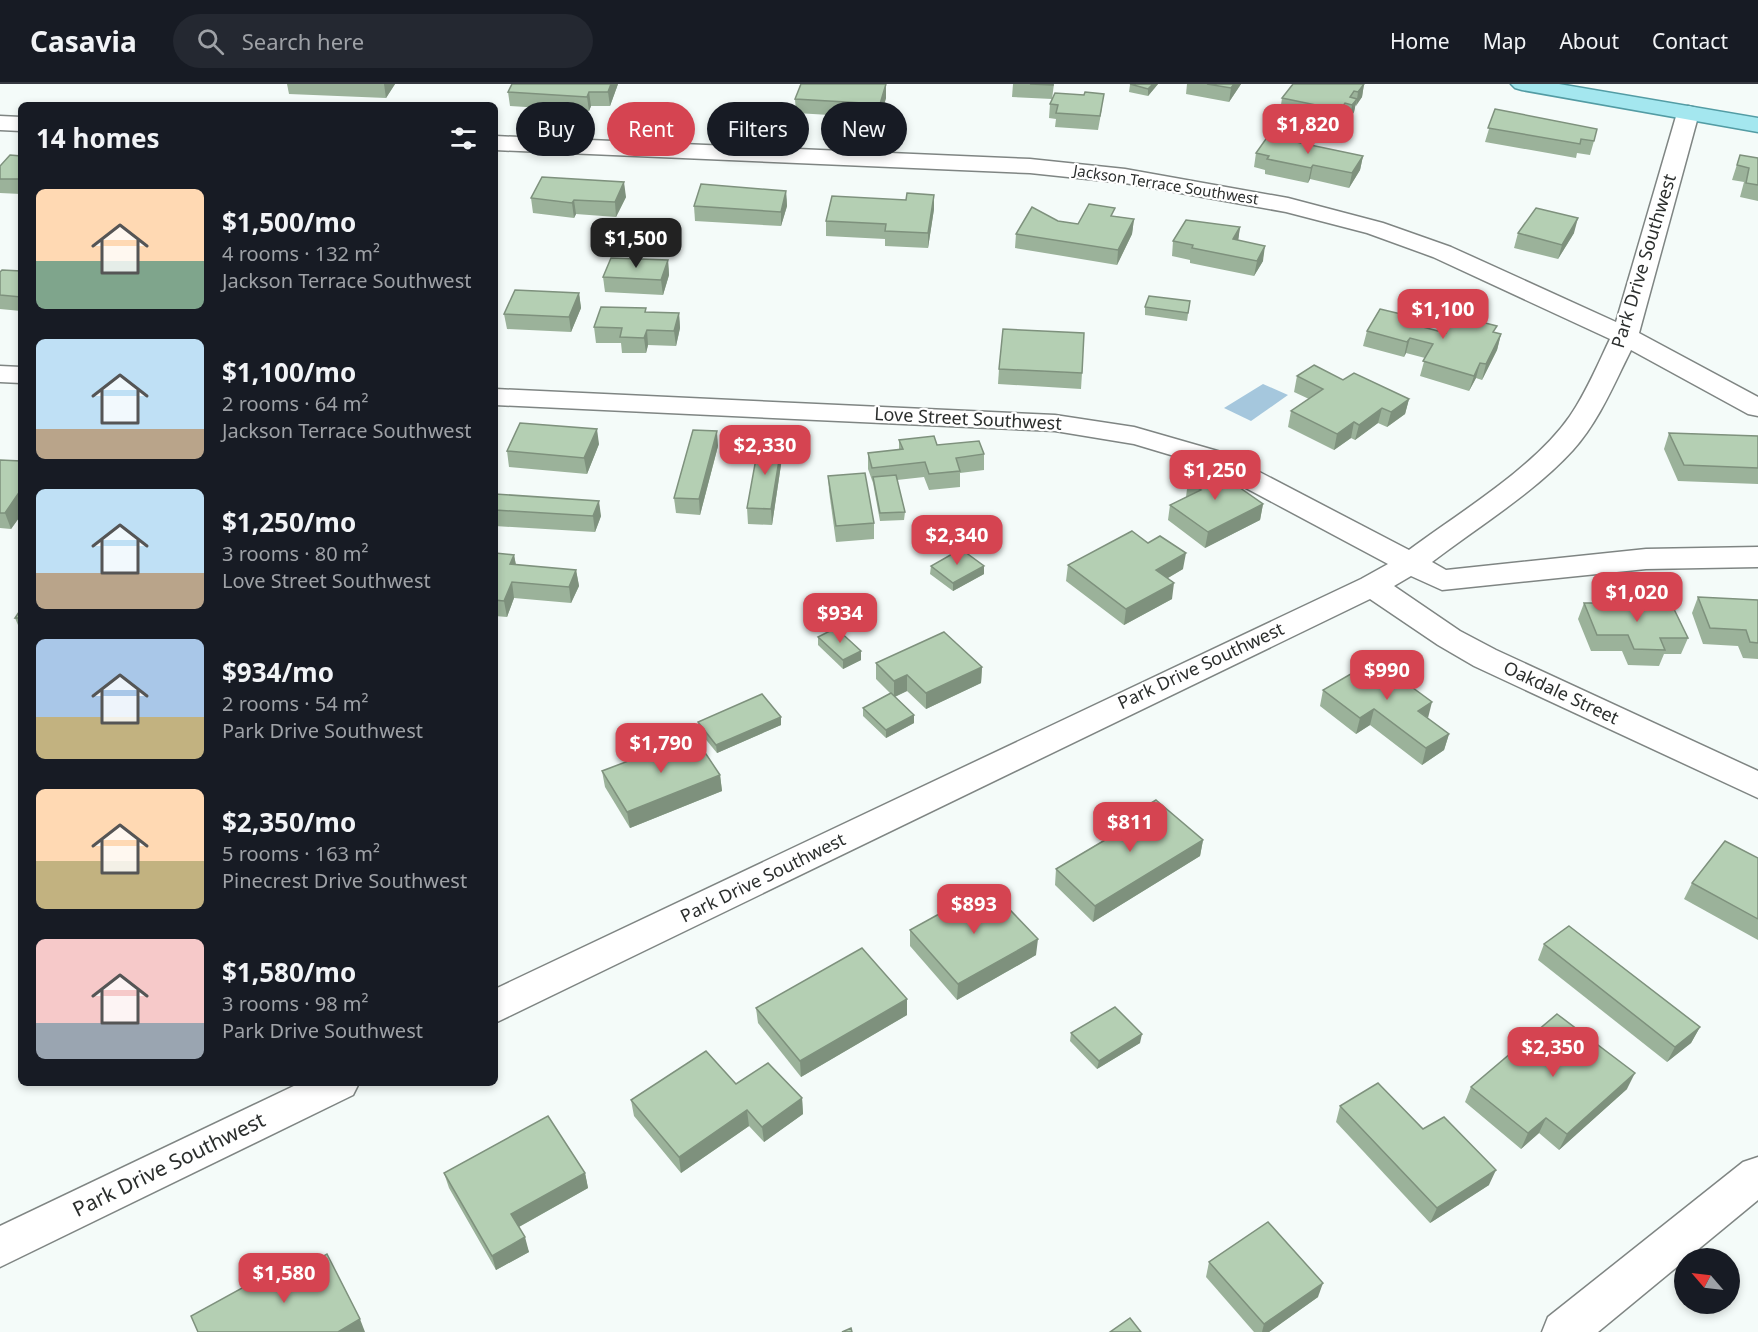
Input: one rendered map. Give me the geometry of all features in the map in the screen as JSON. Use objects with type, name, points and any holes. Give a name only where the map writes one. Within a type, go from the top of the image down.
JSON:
[{"type":"main road","points":[[1521,84],[1758,125]]},
{"type":"street","name":"Park Drive Southwest","points":[[498,1006],[1227,653],[1372,586],[1410,564],[1534,471],[1563,444],[1584,417],[1625,336],[1688,114]]},
{"type":"street","points":[[0,123],[18,124]]},
{"type":"street","name":"Jackson Terrace Southwest","points":[[498,143],[967,163],[1125,176],[1288,205],[1376,228],[1442,252],[1625,336],[1758,408]]},
{"type":"street","points":[[0,374],[18,375]]},
{"type":"street","name":"Love Street Southwest","points":[[498,397],[1056,423],[1121,431],[1178,446],[1211,458],[1319,513],[1410,564]]},
{"type":"street","points":[[1410,564],[1442,580],[1646,559],[1758,557]]},
{"type":"street","name":"Oakdale Street","points":[[1372,586],[1449,638],[1485,658],[1758,785]]},
{"type":"street","name":"Park Drive Southwest","points":[[0,1247],[333,1086]]},
{"type":"street","points":[[1564,1332],[1758,1175]]},
{"type":"water","points":[[1263,384],[1288,395],[1251,421],[1224,408]]},
{"type":"building","points":[[512,84],[611,84],[608,92],[589,92],[587,97],[508,92]]},
{"type":"building","points":[[801,84],[886,84],[881,102],[795,99]]},
{"type":"building","points":[[1130,84],[1153,84],[1148,89]]},
{"type":"building","points":[[1207,84],[1234,84],[1231,88]]},
{"type":"building","points":[[1293,84],[1364,84],[1350,97],[1357,99],[1352,105],[1345,103],[1340,110],[1282,98]]},
{"type":"building","points":[[1085,92],[1104,94],[1100,116],[1056,113],[1058,105],[1050,104],[1055,93],[1084,95]]},
{"type":"building","points":[[1495,109],[1597,129],[1594,141],[1581,139],[1580,144],[1488,128]]},
{"type":"building","points":[[1268,136],[1363,156],[1352,173],[1267,159],[1269,156],[1256,153]]},
{"type":"building","points":[[10,155],[18,156],[18,179],[0,179],[0,166]]},
{"type":"building","points":[[1740,155],[1758,158],[1758,185],[1746,183],[1749,168],[1737,165]]},
{"type":"building","points":[[542,177],[624,182],[615,202],[574,200],[572,203],[531,198]]},
{"type":"building","points":[[701,184],[786,191],[781,212],[694,206]]},
{"type":"building","points":[[907,193],[934,195],[928,233],[885,231],[886,224],[826,221],[832,196],[906,200]]},
{"type":"building","points":[[1089,204],[1115,208],[1111,216],[1134,219],[1118,250],[1016,234],[1032,207],[1058,221],[1078,224]]},
{"type":"building","points":[[1536,208],[1578,218],[1562,245],[1518,233]]},
{"type":"building","points":[[1186,220],[1240,227],[1233,239],[1265,246],[1257,261],[1192,248],[1193,245],[1173,241]]},
{"type":"building","points":[[611,258],[668,260],[661,280],[603,277]]},
{"type":"building","points":[[2,270],[18,271],[18,297],[0,295],[0,272]]},
{"type":"building","points":[[515,290],[579,293],[569,317],[504,314]]},
{"type":"building","points":[[1149,296],[1190,301],[1188,313],[1145,307]]},
{"type":"building","points":[[601,307],[646,308],[645,312],[679,313],[674,331],[647,330],[644,338],[620,337],[622,328],[594,327]]},
{"type":"building","points":[[1380,309],[1422,319],[1419,326],[1446,333],[1451,322],[1466,326],[1470,319],[1497,326],[1493,332],[1501,334],[1486,364],[1480,363],[1474,376],[1423,361],[1433,344],[1410,338],[1407,342],[1367,331]]},
{"type":"building","points":[[1003,329],[1084,333],[1082,373],[999,369]]},
{"type":"building","points":[[1314,365],[1343,380],[1354,373],[1409,399],[1391,412],[1382,408],[1359,425],[1354,422],[1337,434],[1291,411],[1323,389],[1297,376]]},
{"type":"building","points":[[520,423],[597,429],[584,458],[507,451]]},
{"type":"building","points":[[693,430],[717,431],[699,499],[674,498]]},
{"type":"building","points":[[1669,433],[1758,436],[1758,468],[1684,465]]},
{"type":"building","points":[[934,436],[937,445],[979,441],[984,454],[956,458],[960,471],[929,474],[925,462],[872,468],[868,453],[903,449],[899,440]]},
{"type":"building","points":[[759,442],[782,442],[771,509],[747,508]]},
{"type":"building","points":[[0,460],[18,461],[18,494],[5,513],[0,513]]},
{"type":"building","points":[[1213,469],[1263,504],[1208,532],[1170,505],[1201,490],[1188,481]]},
{"type":"building","points":[[865,473],[874,523],[836,526],[828,476]]},
{"type":"building","points":[[896,475],[905,512],[880,513],[873,477]]},
{"type":"building","points":[[498,494],[599,501],[593,516],[498,510]]},
{"type":"building","points":[[1132,531],[1148,543],[1160,536],[1186,553],[1156,570],[1174,583],[1126,609],[1068,565]]},
{"type":"building","points":[[961,549],[984,566],[953,583],[931,566]]},
{"type":"building","points":[[498,553],[514,555],[510,564],[576,570],[569,587],[512,582],[504,601],[498,600]]},
{"type":"building","points":[[1698,597],[1758,600],[1758,643],[1750,642],[1746,630],[1710,628]]},
{"type":"building","points":[[1584,603],[1671,603],[1688,638],[1660,638],[1665,650],[1634,649],[1628,635],[1597,635]]},
{"type":"building","points":[[836,628],[861,651],[843,660],[818,637]]},
{"type":"building","points":[[944,632],[982,667],[926,693],[907,675],[894,681],[876,663]]},
{"type":"building","points":[[1375,660],[1432,702],[1418,711],[1449,734],[1426,748],[1374,709],[1360,718],[1323,690]]},
{"type":"building","points":[[891,693],[914,715],[886,730],[863,708]]},
{"type":"building","points":[[762,694],[781,717],[716,745],[698,722]]},
{"type":"building","points":[[694,736],[720,775],[627,812],[602,771]]},
{"type":"building","points":[[1156,800],[1203,840],[1095,906],[1056,869],[1122,830],[1116,824]]},
{"type":"building","points":[[1725,841],[1758,858],[1758,919],[1692,883]]},
{"type":"building","points":[[988,887],[1038,939],[958,984],[910,930]]},
{"type":"building","points":[[1569,926],[1700,1027],[1675,1047],[1544,944]]},
{"type":"building","points":[[862,948],[907,999],[800,1061],[756,1008]]},
{"type":"building","points":[[1115,1007],[1142,1034],[1099,1061],[1071,1033]]},
{"type":"building","points":[[1557,1014],[1635,1073],[1567,1134],[1546,1118],[1528,1133],[1471,1087]]},
{"type":"building","points":[[706,1051],[736,1084],[768,1063],[802,1098],[762,1127],[747,1110],[679,1157],[631,1100]]},
{"type":"building","points":[[1378,1083],[1423,1129],[1444,1117],[1496,1170],[1437,1208],[1340,1106]]},
{"type":"building","points":[[548,1116],[585,1173],[511,1214],[525,1237],[492,1256],[444,1173]]},
{"type":"building","points":[[1268,1222],[1323,1283],[1264,1324],[1209,1262]]},
{"type":"building","points":[[327,1254],[360,1319],[338,1332],[198,1332],[191,1316],[282,1266],[288,1276]]},
{"type":"building","points":[[1130,1318],[1141,1332],[1110,1332]]}]
